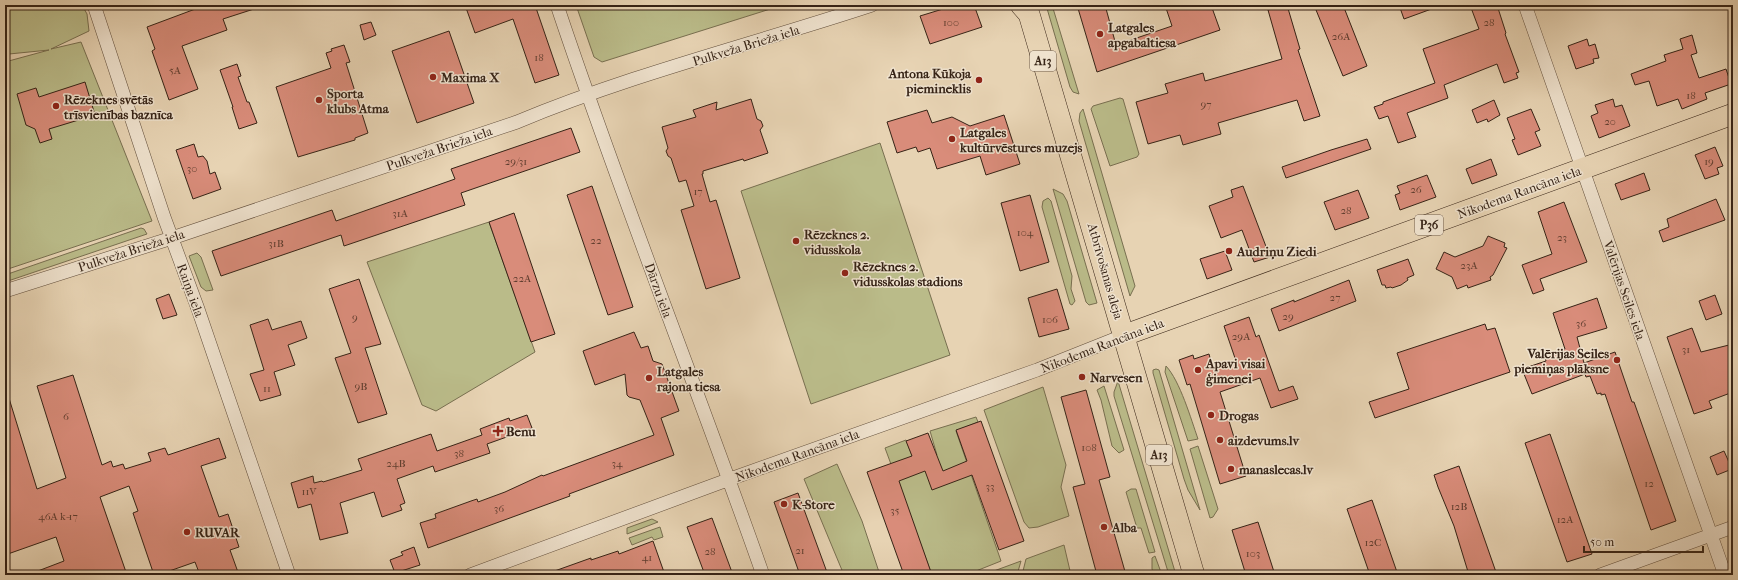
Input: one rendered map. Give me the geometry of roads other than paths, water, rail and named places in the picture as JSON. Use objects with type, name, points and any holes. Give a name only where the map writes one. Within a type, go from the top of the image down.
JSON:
[{"type":"main road","name":"Atbrīvošanas aleja","points":[[1027,8],[1125,336],[1194,575]]},
{"type":"main road","name":"Nikodema Rancāna iela","points":[[1125,336],[1733,114]]},
{"type":"street","name":"Raiņa iela","points":[[94,5],[172,238],[198,309],[289,575]]},
{"type":"street","name":"Dārzu iela","points":[[558,5],[612,164],[730,479],[763,575]]},
{"type":"street","name":"Pulkveža Brieža iela","points":[[5,291],[172,238],[510,124],[588,94],[872,5]]},
{"type":"street","name":"Valērijas Seiles iela","points":[[1525,5],[1725,575]]},
{"type":"street","name":"Nikodema Rancāna iela","points":[[470,575],[730,479],[1037,370],[1125,336]]},
{"type":"street","points":[[1600,575],[1733,528]]},
{"type":"place","name":"Latgales apgabaltiesa","points":[[1100,34]]},
{"type":"place","name":"Maxima X","points":[[433,77]]},
{"type":"place","name":"Antona Kūkoja piemineklis","points":[[979,80]]},
{"type":"place","name":"Sporta klubs Atma","points":[[319,100]]},
{"type":"place","name":"Rēzeknes svētās trīsvienības baznīca","points":[[56,106]]},
{"type":"place","name":"Latgales kultūrvēstures muzejs","points":[[952,139]]},
{"type":"place","name":"Rēzeknes 2. vidusskola","points":[[796,241]]},
{"type":"place","name":"Audriņu Ziedi","points":[[1229,251]]},
{"type":"place","name":"Rēzeknes 2. vidusskolas stadions","points":[[845,273]]},
{"type":"place","name":"Valērijas Seiles piemiņas plāksne","points":[[1617,360]]},
{"type":"place","name":"Apavi visai ģimenei","points":[[1198,370]]},
{"type":"place","name":"Narvesen","points":[[1082,377]]},
{"type":"place","name":"Latgales rajona tiesa","points":[[649,378]]},
{"type":"place","name":"Drogas","points":[[1211,415]]},
{"type":"place","name":"Benu","points":[[498,431]]},
{"type":"place","name":"aizdevums.lv","points":[[1220,440]]},
{"type":"place","name":"manaslecas.lv","points":[[1231,469]]},
{"type":"place","name":"K-Store","points":[[784,504]]},
{"type":"place","name":"Alba","points":[[1104,527]]},
{"type":"place","name":"RUVAR","points":[[187,532]]}]
